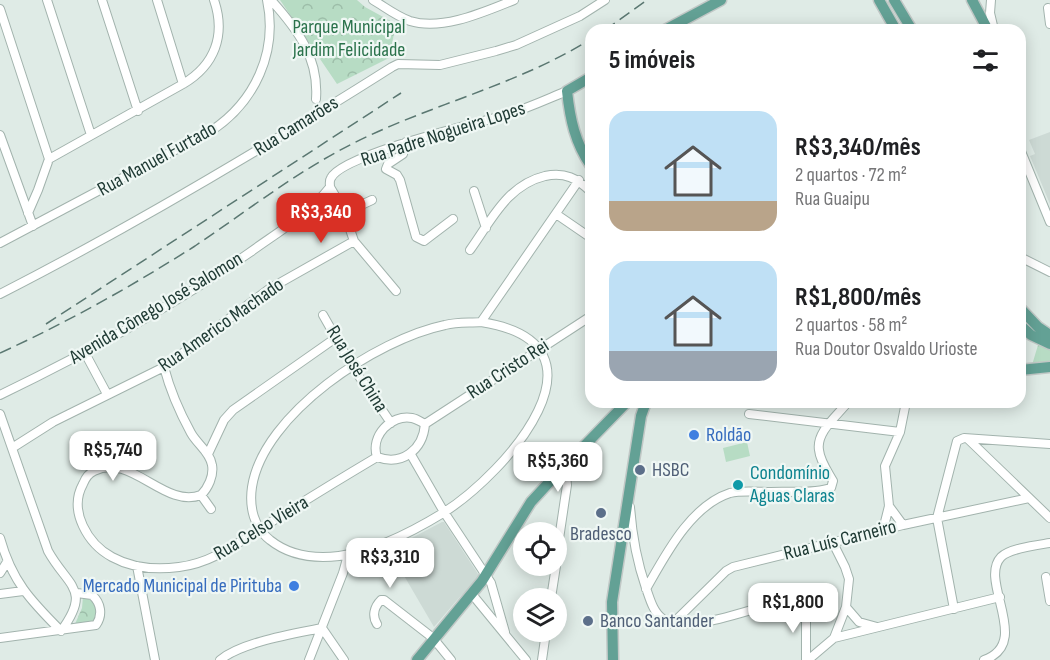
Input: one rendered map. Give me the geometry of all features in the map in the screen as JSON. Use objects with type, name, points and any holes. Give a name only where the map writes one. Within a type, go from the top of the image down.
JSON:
[{"type":"main road","points":[[679,24],[721,0]]},
{"type":"main road","points":[[879,0],[893,24]]},
{"type":"main road","points":[[886,0],[895,6],[908,24]]},
{"type":"main road","points":[[972,0],[987,24]]},
{"type":"main road","points":[[895,6],[901,24]]},
{"type":"main road","points":[[585,80],[567,91],[575,138],[585,158]]},
{"type":"main road","points":[[1026,314],[1050,335]]},
{"type":"main road","points":[[1026,330],[1050,344]]},
{"type":"main road","points":[[1026,369],[1050,367]]},
{"type":"main road","points":[[417,660],[486,575],[531,502],[621,408]]},
{"type":"main road","points":[[632,408],[641,416]]},
{"type":"main road","points":[[640,408],[641,416]]},
{"type":"main road","points":[[613,660],[612,602],[644,408]]},
{"type":"street","points":[[47,0],[91,135]]},
{"type":"street","points":[[102,0],[138,111]]},
{"type":"street","points":[[156,0],[183,84]]},
{"type":"street","points":[[49,159],[197,76],[208,64],[218,36],[219,21],[214,0]]},
{"type":"street","points":[[269,0],[289,20],[309,52],[316,70],[316,99]]},
{"type":"street","name":"Rua Manuel Furtado","points":[[0,243],[226,121],[248,98],[261,74],[268,50],[269,0]]},
{"type":"street","points":[[373,0],[399,16],[422,23],[449,21],[514,0]]},
{"type":"street","name":"Rua Camarões","points":[[0,294],[152,212],[282,136],[392,66],[398,64],[440,65],[516,45],[580,16],[605,0]]},
{"type":"street","points":[[989,24],[991,0]]},
{"type":"street","points":[[1048,8],[1050,24]]},
{"type":"street","points":[[0,9],[4,38],[49,159],[28,213]]},
{"type":"street","name":"Rua Padre Nogueira Lopes","points":[[306,213],[330,187],[331,178],[349,165],[405,142],[505,115],[567,91]]},
{"type":"street","points":[[0,135],[33,226]]},
{"type":"street","points":[[405,142],[403,154],[388,164],[387,170],[397,175],[400,180],[416,237],[424,241],[453,219]]},
{"type":"street","points":[[1026,164],[1050,222]]},
{"type":"street","points":[[470,250],[508,197],[522,184],[555,174],[579,180],[585,186]]},
{"type":"street","points":[[481,322],[579,180]]},
{"type":"street","points":[[330,187],[344,213],[354,241],[396,291]]},
{"type":"street","points":[[474,191],[486,228]]},
{"type":"street","points":[[344,213],[372,200]]},
{"type":"street","name":"Avenida Cônego José Salomon","points":[[0,395],[85,353],[201,286],[306,213]]},
{"type":"street","points":[[556,214],[585,233]]},
{"type":"street","name":"Rua Americo Machado","points":[[12,448],[53,422],[164,367],[269,290],[354,241]]},
{"type":"street","points":[[1026,260],[1050,272]]},
{"type":"street","name":"Rua José China","points":[[323,315],[352,366],[391,423]]},
{"type":"street","name":"Rua Cristo Rei","points":[[425,424],[585,320]]},
{"type":"street","points":[[481,322],[503,325],[518,331],[541,348],[547,371],[546,389],[539,411],[527,432],[489,477],[444,512],[408,532],[364,551],[328,557],[307,557],[289,552],[276,545],[258,530],[251,495],[259,462],[272,440],[290,419],[308,401],[352,366],[388,345],[445,325],[481,322]]},
{"type":"street","points":[[208,454],[224,420],[233,410],[336,337]]},
{"type":"street","points":[[85,353],[108,394]]},
{"type":"street","points":[[164,367],[192,435],[208,454],[212,465],[210,482],[201,495],[211,509]]},
{"type":"street","points":[[646,589],[688,524],[707,506],[720,498],[736,492],[831,488],[833,482],[818,450],[822,434],[843,408]]},
{"type":"street","points":[[883,530],[889,506],[885,466],[900,432],[905,408]]},
{"type":"street","points":[[0,414],[48,551],[77,593],[73,610],[61,631]]},
{"type":"street","points":[[749,414],[900,432]]},
{"type":"street","points":[[405,418],[415,418],[425,424],[420,444],[410,453],[395,459],[386,460],[376,457],[375,441],[380,432],[391,423],[405,418]]},
{"type":"street","points":[[954,609],[937,518],[955,445],[960,438],[1050,444]]},
{"type":"street","points":[[968,439],[1050,518]]},
{"type":"street","points":[[410,453],[444,512],[491,583],[505,632]]},
{"type":"street","name":"Rua Celso Vieira","points":[[201,495],[188,499],[178,497],[142,477],[114,468],[94,471],[87,477],[79,490],[77,500],[79,516],[87,534],[99,548],[114,558],[137,566],[178,567],[214,558],[376,457]]},
{"type":"street","points":[[562,522],[567,485],[565,466]]},
{"type":"street","points":[[629,492],[636,551],[646,589],[657,614],[672,624],[684,626],[704,623],[801,597],[806,602],[807,660]]},
{"type":"street","name":"Rua Luís Carneiro","points":[[672,624],[726,571],[733,567],[903,525],[1029,498]]},
{"type":"street","points":[[889,506],[903,525]]},
{"type":"street","points":[[0,538],[7,562],[23,591],[61,631]]},
{"type":"street","points":[[833,543],[849,579],[846,607],[834,638]]},
{"type":"street","points":[[984,660],[999,653],[1005,640],[995,571],[997,563],[1002,555],[1010,551],[1050,543]]},
{"type":"street","points":[[309,660],[344,573],[348,555]]},
{"type":"street","points":[[0,573],[7,562]]},
{"type":"street","points":[[137,566],[155,660]]},
{"type":"street","points":[[1046,578],[1050,601]]},
{"type":"street","points":[[0,594],[23,591]]},
{"type":"street","points":[[0,638],[94,626],[98,622],[100,610],[95,598],[92,595],[77,593]]},
{"type":"street","points":[[471,593],[526,660]]},
{"type":"street","points":[[807,660],[834,638],[1000,597]]},
{"type":"street","points":[[377,624],[374,618],[376,608],[381,600],[384,600],[433,638],[451,660]]},
{"type":"street","points":[[846,607],[859,622],[879,628]]},
{"type":"street","points":[[220,660],[235,650],[322,628]]},
{"type":"street","points":[[322,628],[344,660]]},
{"type":"street","points":[[542,660],[545,642]]},
{"type":"shaded area","points":[[1050,132],[1050,204],[1030,156],[1035,154],[1029,140]]},
{"type":"shaded area","points":[[442,522],[480,577],[434,627],[389,550]]},
{"type":"green space","name":"Parque Municipal Jardim Felicidade","points":[[280,0],[357,0],[396,24],[389,58],[337,84]]},
{"type":"green space","points":[[1038,345],[1050,348],[1050,365],[1032,365]]},
{"type":"green space","points":[[747,442],[750,456],[726,462],[723,448]]},
{"type":"green space","points":[[83,596],[92,601],[97,610],[94,622],[75,624],[82,608]]},
{"type":"railway","points":[[613,24],[647,0]]},
{"type":"railway","points":[[0,353],[75,316],[148,275],[335,153],[398,123],[529,71],[585,42]]},
{"type":"railway","points":[[46,324],[401,93]]},
{"type":"place","name":"Roldão","points":[[694,435]]},
{"type":"place","name":"HSBC","points":[[640,470]]},
{"type":"place","name":"Condomínio Aguas Claras","points":[[738,485]]},
{"type":"place","name":"Bradesco","points":[[601,513]]},
{"type":"place","name":"Mercado Municipal de Pirituba","points":[[294,586]]},
{"type":"place","name":"Banco Santander","points":[[588,621]]}]
